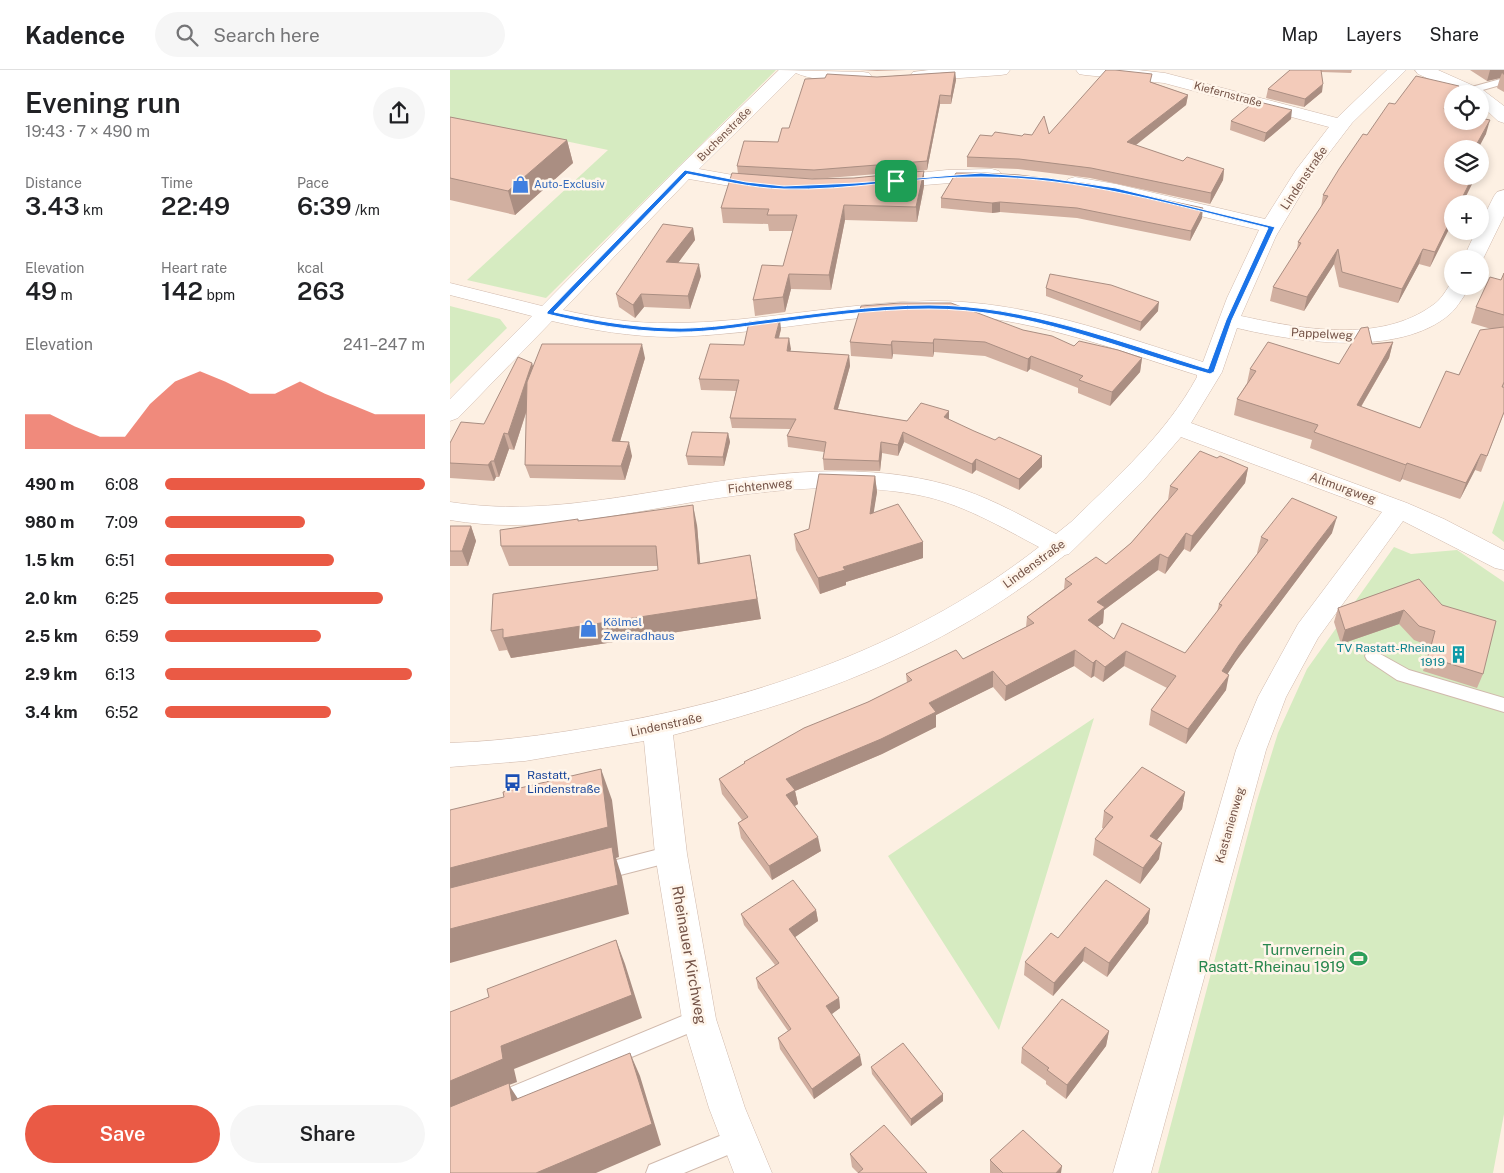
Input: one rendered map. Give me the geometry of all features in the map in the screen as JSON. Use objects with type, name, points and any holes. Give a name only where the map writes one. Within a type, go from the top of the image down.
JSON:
[{"type":"street","name":"Buchenstraße","points":[[450,413],[685,172],[789,70]]},
{"type":"street","points":[[803,70],[836,75],[882,77]]},
{"type":"street","points":[[906,77],[990,70]]},
{"type":"street","name":"Kiefernstraße","points":[[1084,70],[1169,74],[1340,124]]},
{"type":"street","name":"Lindenstraße","points":[[450,755],[548,747],[658,728],[724,712],[787,692],[839,673],[890,651],[957,618],[1060,547],[1106,506],[1177,427],[1210,372],[1229,320],[1272,227],[1309,166],[1340,124],[1397,70]]},
{"type":"street","points":[[1424,70],[1458,85]]},
{"type":"street","points":[[1489,102],[1504,117]]},
{"type":"street","points":[[685,172],[746,184],[784,187]]},
{"type":"street","points":[[872,183],[946,176],[1013,176]]},
{"type":"street","points":[[1058,181],[1116,190],[1272,227]]},
{"type":"street","points":[[1477,250],[1504,196]]},
{"type":"street","points":[[450,289],[608,326],[670,330],[713,328],[869,310],[929,307],[970,309],[1006,313],[1041,320],[1210,372]]},
{"type":"street","name":"Pappelweg","points":[[1229,320],[1269,330],[1314,336],[1355,337],[1388,332],[1418,324],[1439,312],[1455,295]]},
{"type":"street","name":"Altmurgweg","points":[[1177,427],[1398,509],[1435,525],[1504,562]]},
{"type":"street","name":"Fichtenweg","points":[[450,511],[497,517],[538,516],[761,485],[849,479],[904,485],[953,496],[979,506],[1060,547]]},
{"type":"street","name":"Kastanienweg","points":[[1132,1173],[1251,750],[1272,697],[1308,631],[1398,509]]},
{"type":"street","name":"Rheinauer Kirchweg","points":[[658,728],[671,854],[699,1019],[727,1108],[753,1173]]},
{"type":"lane","points":[[1489,87],[1504,81]]},
{"type":"lane","points":[[1373,656],[1403,675],[1504,705]]},
{"type":"lane","points":[[575,879],[671,854]]},
{"type":"lane","points":[[478,1111],[699,1019]]},
{"type":"lane","points":[[657,1173],[739,1139]]},
{"type":"green space","points":[[450,70],[776,70],[546,298],[467,280],[608,150],[450,117]]},
{"type":"green space","points":[[450,306],[500,319],[507,328],[450,384]]},
{"type":"green space","points":[[1504,500],[1504,542],[1492,533]]},
{"type":"green space","name":"Turnvernein Rastatt-Rheinau 1919","points":[[1394,547],[1411,554],[1457,550],[1504,582],[1504,1114],[1493,1173],[1158,1173],[1256,804],[1278,733],[1307,669]]},
{"type":"green space","points":[[1094,718],[999,1030],[888,856]]},
{"type":"building","points":[[1106,70],[1152,74],[1150,82],[1188,95],[1127,142],[1183,161],[1187,157],[1224,169],[1211,193],[1091,168],[1019,159],[967,157],[980,135],[992,136],[995,132],[1022,136],[1024,134],[1032,135],[1044,116],[1049,134]]},
{"type":"building","points":[[1290,70],[1321,70],[1323,84],[1305,99],[1268,89]]},
{"type":"building","points":[[955,72],[951,96],[940,95],[927,161],[814,170],[737,166],[744,141],[778,142],[782,128],[789,128],[805,79],[825,78],[827,74],[877,77]]},
{"type":"building","points":[[1416,76],[1455,85],[1444,85],[1444,130],[1484,130],[1479,140],[1444,140],[1444,185],[1468,185],[1464,195],[1444,195],[1444,233],[1435,252],[1423,249],[1402,289],[1342,272],[1338,249],[1307,297],[1273,287],[1301,243],[1298,242],[1328,196],[1323,195],[1339,169],[1363,134],[1367,135],[1389,103],[1395,104]]},
{"type":"building","points":[[1255,101],[1292,110],[1266,133],[1231,121]]},
{"type":"building","points":[[450,117],[567,140],[508,191],[450,178]]},
{"type":"building","points":[[924,171],[916,207],[844,205],[829,275],[789,274],[783,297],[753,300],[762,265],[783,266],[797,215],[767,215],[769,209],[721,208],[732,173],[812,179],[854,178]]},
{"type":"building","points":[[956,173],[1019,175],[1089,184],[1203,208],[1191,231],[1077,208],[941,198]]},
{"type":"building","points":[[663,224],[693,228],[666,262],[699,264],[688,296],[641,294],[633,305],[616,294]]},
{"type":"building","points":[[1504,273],[1504,315],[1476,307],[1482,295],[1489,295],[1490,277],[1501,280]]},
{"type":"building","points":[[1050,274],[1111,285],[1159,302],[1141,322],[1046,288]]},
{"type":"building","points":[[900,303],[951,303],[1023,330],[1052,336],[1074,346],[1079,341],[1142,358],[1112,392],[1079,380],[1083,376],[1031,356],[1028,359],[985,342],[934,339],[933,343],[892,341],[891,345],[850,342],[861,306]]},
{"type":"building","points":[[780,319],[775,338],[789,338],[787,351],[849,355],[834,409],[907,421],[921,403],[949,411],[944,417],[974,431],[995,440],[999,437],[1042,456],[1019,479],[976,459],[972,464],[903,432],[898,445],[881,442],[879,461],[823,459],[826,442],[787,436],[796,419],[730,418],[739,380],[699,379],[710,344],[744,345],[749,322]]},
{"type":"building","points":[[1368,327],[1372,344],[1393,342],[1357,405],[1420,428],[1446,371],[1459,375],[1480,330],[1504,327],[1504,382],[1502,387],[1504,387],[1504,412],[1487,456],[1481,454],[1466,483],[1407,463],[1406,465],[1314,432],[1318,425],[1237,399],[1256,371],[1250,369],[1268,342],[1339,364],[1361,328]]},
{"type":"building","points":[[542,344],[642,344],[612,441],[629,442],[621,466],[525,465],[527,382]]},
{"type":"building","points":[[518,357],[532,363],[508,434],[504,433],[494,461],[491,461],[488,465],[450,463],[450,443],[461,422],[484,424]]},
{"type":"building","points":[[692,432],[728,433],[723,457],[686,456]]},
{"type":"building","points":[[1200,451],[1217,458],[1220,456],[1248,468],[1192,536],[1186,533],[1168,558],[1160,554],[1097,602],[1105,607],[1088,620],[1114,639],[1122,623],[1185,653],[1222,605],[1219,604],[1268,540],[1261,537],[1292,498],[1337,517],[1239,645],[1222,671],[1229,675],[1188,729],[1151,710],[1176,676],[1126,651],[1105,667],[1096,660],[1093,663],[1075,650],[1006,686],[993,671],[929,703],[936,712],[881,739],[786,779],[795,790],[786,795],[818,837],[769,866],[738,823],[748,817],[719,779],[744,762],[804,728],[868,702],[912,680],[906,674],[956,650],[963,659],[1034,623],[1027,617],[1072,584],[1065,579],[1096,557],[1106,564],[1131,543],[1178,489],[1170,486]]},
{"type":"building","points":[[819,474],[875,476],[870,514],[898,504],[923,542],[843,567],[845,570],[818,578],[794,534],[809,529]]},
{"type":"building","points":[[693,505],[698,564],[750,555],[757,599],[503,638],[503,629],[491,631],[493,594],[658,570],[656,546],[501,546],[500,530]]},
{"type":"building","points":[[450,526],[471,526],[462,551],[450,551]]},
{"type":"building","points":[[1419,579],[1442,605],[1496,621],[1483,674],[1428,657],[1435,631],[1419,626],[1404,610],[1345,630],[1338,608]]},
{"type":"building","points":[[1142,767],[1185,792],[1150,836],[1162,843],[1143,868],[1095,839],[1113,817],[1104,811]]},
{"type":"building","points":[[601,769],[608,827],[450,868],[450,810],[504,797],[503,792]]},
{"type":"building","points":[[612,847],[618,885],[450,929],[450,888]]},
{"type":"building","points":[[793,880],[816,910],[789,929],[839,998],[826,1006],[860,1055],[812,1089],[778,1038],[791,1029],[756,978],[779,963],[741,914]]},
{"type":"building","points":[[1106,880],[1150,909],[1109,963],[1085,947],[1054,983],[1025,962],[1051,933],[1058,938]]},
{"type":"building","points":[[616,940],[632,995],[501,1046],[503,1059],[450,1081],[450,1012],[489,997],[487,989]]},
{"type":"building","points":[[1062,999],[1109,1031],[1067,1085],[1047,1070],[1049,1068],[1022,1048]]},
{"type":"building","points":[[903,1043],[943,1094],[911,1119],[871,1067]]},
{"type":"building","points":[[630,1053],[652,1124],[536,1173],[450,1173],[450,1107],[509,1083],[512,1101]]},
{"type":"building","points":[[884,1125],[927,1173],[858,1173],[863,1169],[850,1154]]},
{"type":"building","points":[[1023,1130],[1062,1166],[1056,1173],[1003,1173],[990,1160]]},
{"type":"place","name":"Auto-Exclusiv","points":[[520,184]]},
{"type":"place","name":"Kölmel Zweiradhaus","points":[[589,629]]},
{"type":"place","name":"TV Rastatt-Rheinau 1919","points":[[1459,655]]},
{"type":"place","name":"Rastatt, Lindenstraße","points":[[513,782]]},
{"type":"place","name":"Turnvernein Rastatt-Rheinau 1919","points":[[1359,959]]},
{"type":"route","points":[[685,172],[746,184],[784,187],[856,185],[896,181],[981,175],[1048,180],[1116,190],[1272,227],[1229,320],[1210,372],[1041,320],[1006,313],[970,309],[929,307],[869,310],[713,328],[670,330],[608,326],[549,313],[685,172]]}]
